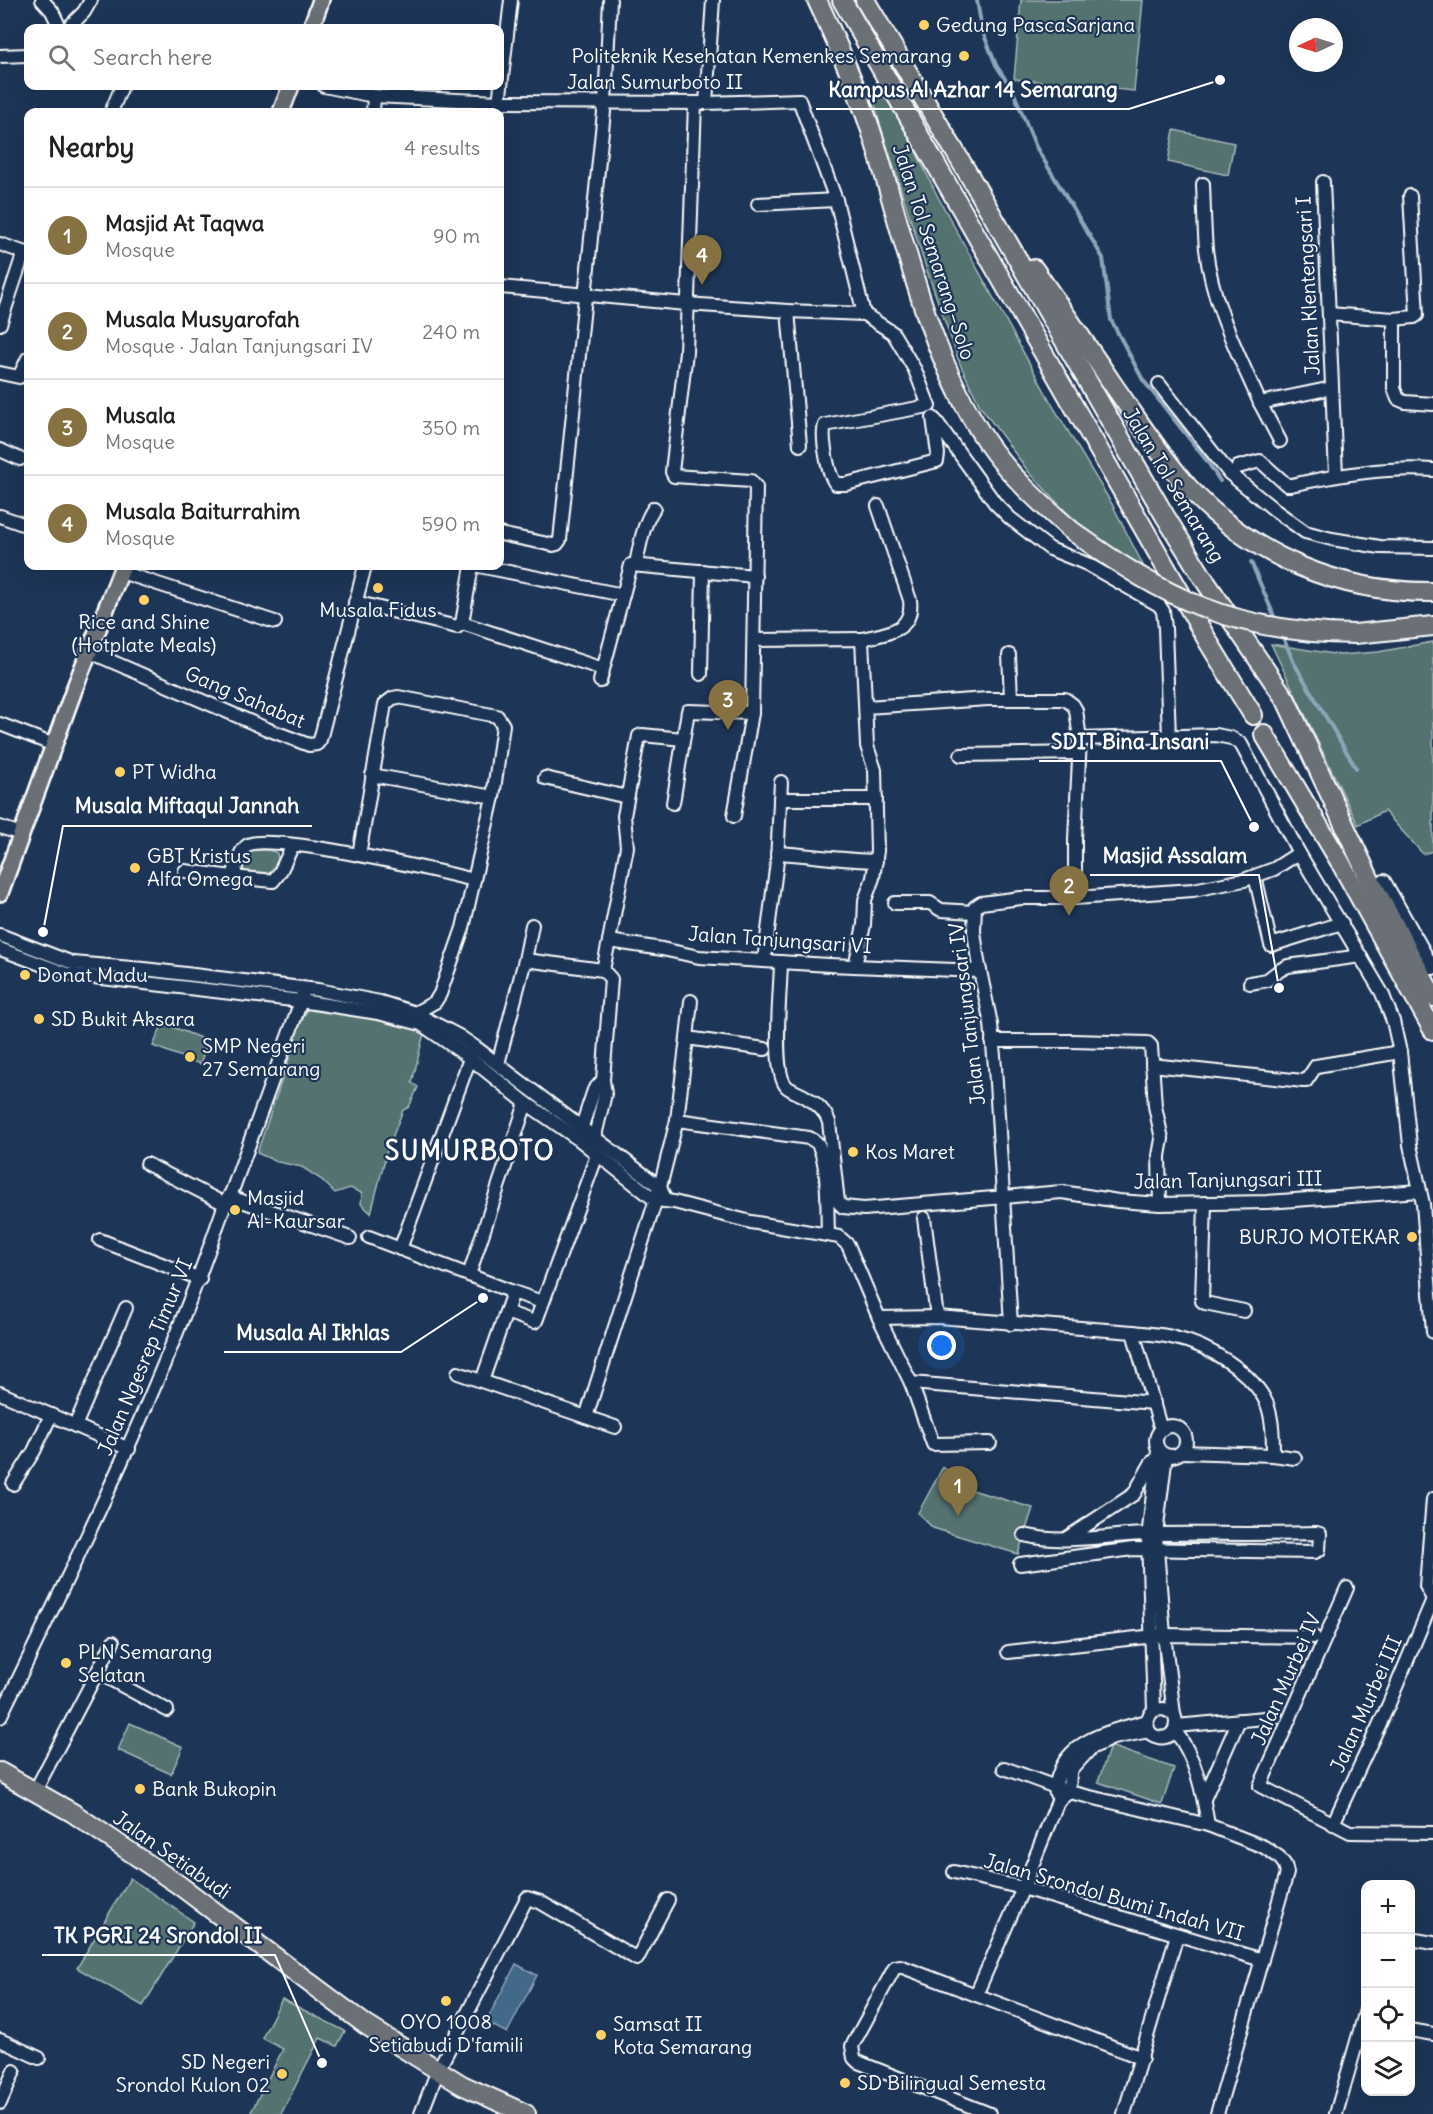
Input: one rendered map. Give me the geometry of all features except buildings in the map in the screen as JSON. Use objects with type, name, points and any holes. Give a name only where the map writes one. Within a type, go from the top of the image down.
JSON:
[{"type":"highway","name":"Jalan Tol Semarang–Solo","points":[[817,0],[867,119],[917,289],[947,371],[987,442],[1011,473],[1071,530],[1109,558],[1145,580],[1197,606],[1274,627],[1325,634],[1355,634],[1433,626]]},
{"type":"highway","points":[[842,0],[1209,643],[1253,715]]},
{"type":"highway","name":"Jalan Tol Semarang","points":[[865,0],[976,187],[1165,516],[1207,584],[1286,700],[1368,878],[1433,997]]},
{"type":"highway","points":[[976,187],[1142,426],[1188,487],[1225,522],[1264,550],[1321,576],[1393,591],[1433,592]]},
{"type":"highway","points":[[1264,734],[1339,860],[1433,1030]]},
{"type":"highway","name":"Jalan Setiabudi","points":[[0,1772],[73,1813],[179,1885],[346,2011],[462,2085],[526,2114]]},
{"type":"main road","points":[[312,24],[321,0]]},
{"type":"main road","points":[[283,108],[290,90]]},
{"type":"main road","points":[[0,893],[122,570]]},
{"type":"street","points":[[42,0],[52,11],[58,24]]},
{"type":"street","points":[[72,24],[84,12],[91,0]]},
{"type":"street","points":[[504,58],[511,0]]},
{"type":"street","points":[[504,535],[553,545],[560,540],[605,102],[610,0]]},
{"type":"street","points":[[713,0],[700,103],[686,304],[685,370],[672,474],[755,483],[753,713],[734,816]]},
{"type":"street","points":[[0,56],[24,54]]},
{"type":"street","points":[[113,108],[120,90]]},
{"type":"street","name":"Jalan Sumurboto II","points":[[344,90],[374,96],[498,107],[605,102],[700,103],[799,100],[837,200],[864,314]]},
{"type":"street","points":[[498,107],[500,90]]},
{"type":"street","points":[[373,108],[374,96]]},
{"type":"street","name":"Jalan Klentengsari I","points":[[1323,182],[1336,475]]},
{"type":"street","points":[[1203,183],[1206,250],[1224,321],[1260,403],[1280,441]]},
{"type":"street","points":[[1329,314],[1394,319],[1417,315],[1410,196]]},
{"type":"street","points":[[758,204],[837,200]]},
{"type":"street","points":[[0,244],[24,252]]},
{"type":"street","points":[[0,324],[24,258]]},
{"type":"street","points":[[504,287],[686,304],[864,314],[893,333],[915,370],[931,412],[938,454],[937,462],[846,484],[836,484],[831,479],[823,434],[825,425],[931,412]]},
{"type":"street","points":[[788,311],[800,445]]},
{"type":"street","points":[[1394,319],[1394,388],[1398,399],[1405,402],[1433,404]]},
{"type":"street","points":[[0,373],[19,378],[24,367]]},
{"type":"street","points":[[1159,384],[1229,473],[1305,532],[1332,540],[1380,547],[1433,549]]},
{"type":"street","name":"Jalan Klentengsari I","points":[[1260,403],[1332,388]]},
{"type":"street","points":[[931,412],[988,494],[1010,518],[1050,549],[1087,564],[1160,605],[1165,628],[1169,737]]},
{"type":"street","points":[[0,450],[20,459]]},
{"type":"street","points":[[1238,467],[1260,461],[1287,485],[1336,475],[1407,468],[1433,470]]},
{"type":"street","points":[[754,640],[862,639],[902,626],[909,619],[910,600],[878,506]]},
{"type":"street","points":[[636,564],[644,530],[654,508]]},
{"type":"street","points":[[0,516],[24,525]]},
{"type":"street","points":[[355,602],[454,627],[462,623],[601,675],[630,567],[636,564],[755,576]]},
{"type":"street","points":[[125,570],[275,622]]},
{"type":"street","name":"Gang Sahabat","points":[[90,652],[267,729],[309,745],[317,744],[320,740],[364,570]]},
{"type":"street","points":[[462,623],[471,570]]},
{"type":"street","points":[[500,570],[622,595]]},
{"type":"street","points":[[701,674],[703,571]]},
{"type":"street","points":[[855,966],[864,925],[865,900],[876,861],[875,764],[867,746],[862,639]]},
{"type":"street","points":[[1009,655],[1011,699]]},
{"type":"street","points":[[359,855],[385,704],[393,698],[409,699],[497,716],[501,720],[503,725],[493,797],[464,928],[440,994],[435,1002],[415,1013]]},
{"type":"street","points":[[866,707],[1011,699],[1065,699],[1069,701],[1076,710],[1080,739],[1075,839],[1075,898]]},
{"type":"street","points":[[673,803],[688,711],[753,713]]},
{"type":"street","points":[[0,724],[54,745]]},
{"type":"street","points":[[1080,739],[1216,735],[1231,738],[1241,744],[1299,853],[1361,956],[1385,1000],[1393,1021],[1400,1052],[1410,1145],[1419,1191],[1428,1202],[1433,1332]]},
{"type":"street","points":[[603,970],[627,847],[624,816],[639,736],[683,739]]},
{"type":"street","points":[[961,755],[1078,753]]},
{"type":"street","points":[[372,775],[493,797]]},
{"type":"street","points":[[544,778],[627,797]]},
{"type":"street","points":[[764,961],[777,853],[781,782]]},
{"type":"street","points":[[780,799],[876,799]]},
{"type":"street","points":[[0,827],[21,834]]},
{"type":"street","points":[[233,877],[243,848],[258,842],[359,855],[474,880]]},
{"type":"street","points":[[185,871],[273,881],[293,845]]},
{"type":"street","points":[[777,853],[876,861]]},
{"type":"street","name":"Jalan Tanjungsari IV","points":[[1011,1324],[991,1024],[980,971],[975,907],[981,903],[1021,898],[1075,898],[1193,890],[1255,876],[1274,869],[1299,853]]},
{"type":"street","points":[[1255,876],[1271,945],[1342,923]]},
{"type":"street","points":[[1384,881],[1433,968]]},
{"type":"street","points":[[896,903],[930,903],[941,910],[974,912]]},
{"type":"street","points":[[498,1064],[532,925]]},
{"type":"street","name":"Jalan Tanjungsari VI","points":[[609,941],[662,948],[699,957],[980,971]]},
{"type":"street","points":[[5,944],[92,971],[142,982],[217,984]]},
{"type":"street","points":[[1250,983],[1270,979],[1288,966],[1361,956]]},
{"type":"street","points":[[506,1312],[534,1322],[537,1319],[594,1148],[604,1094],[603,1080],[611,982],[603,970],[525,960]]},
{"type":"street","name":"Jalan Tanjungsari III","points":[[781,962],[778,1039],[781,1076],[788,1088],[804,1096],[827,1114],[840,1205],[852,1209],[864,1209],[1002,1199],[1062,1192],[1118,1201],[1160,1204],[1267,1202],[1419,1191]]},
{"type":"street","points":[[92,971],[144,969],[217,984],[415,1013],[459,1036],[472,1052],[526,1103],[580,1134]]},
{"type":"street","points":[[142,982],[144,969]]},
{"type":"street","name":"Jalan Ngesrep Timur VI","points":[[0,1717],[129,1449],[200,1279],[302,995]]},
{"type":"street","points":[[586,1417],[661,1200],[660,1187],[677,1120],[691,1001]]},
{"type":"street","points":[[379,1007],[425,1025],[498,1064],[594,1148],[661,1200],[751,1222],[839,1237],[848,1245],[879,1318],[911,1383],[933,1444],[990,1443]]},
{"type":"street","points":[[687,1038],[765,1049]]},
{"type":"street","points":[[992,1041],[1146,1042],[1151,1046],[1155,1109],[1162,1139],[1159,1156],[1160,1204]]},
{"type":"street","points":[[400,1249],[472,1052]]},
{"type":"street","points":[[1152,1065],[1304,1081],[1316,1066],[1400,1052]]},
{"type":"street","points":[[580,1134],[594,1090],[603,1080]]},
{"type":"street","points":[[469,1275],[526,1103]]},
{"type":"street","points":[[677,1120],[760,1130],[816,1141],[825,1174],[828,1235]]},
{"type":"street","points":[[594,1148],[660,1187]]},
{"type":"street","points":[[147,1164],[227,1201],[350,1238]]},
{"type":"street","points":[[1205,1203],[1202,1301],[1244,1311]]},
{"type":"street","points":[[924,1218],[937,1317]]},
{"type":"street","points":[[369,1237],[542,1302]]},
{"type":"street","points":[[100,1240],[200,1279]]},
{"type":"street","points":[[482,1381],[513,1292]]},
{"type":"street","points":[[75,1426],[126,1308]]},
{"type":"street","points":[[879,1318],[937,1317],[1011,1324],[1029,1323],[1176,1338],[1212,1352],[1251,1380],[1266,1402],[1272,1427],[1273,1455]]},
{"type":"street","points":[[1133,1332],[1161,1430]]},
{"type":"street","points":[[458,1373],[615,1427]]},
{"type":"street","points":[[911,1383],[1154,1403]]},
{"type":"street","points":[[0,1393],[129,1449]]},
{"type":"street","points":[[12,1484],[34,1451],[51,1415]]},
{"type":"street","points":[[1152,1542],[1175,1724],[1165,1738],[1155,1737],[1150,1721],[1152,1542],[1161,1451],[1156,1438],[1161,1430],[1170,1426],[1183,1433],[1186,1442],[1182,1452]]},
{"type":"street","points":[[1161,1451],[1173,1456],[1182,1452],[1273,1455],[1294,1458]]},
{"type":"street","points":[[1066,1539],[1134,1494],[1161,1451]]},
{"type":"street","points":[[1433,1499],[1426,1586],[1433,1599]]},
{"type":"street","points":[[1020,1564],[1152,1542],[1317,1533],[1320,1534],[1320,1545],[1319,1550],[1315,1552],[1152,1542],[1039,1540],[1023,1535]]},
{"type":"street","points":[[1039,1540],[1041,1559]]},
{"type":"street","name":"Jalan Murbei IV","points":[[1333,1824],[1261,1788],[1261,1785],[1347,1588]]},
{"type":"street","name":"Jalan Murbei III","points":[[1333,1824],[1393,1695],[1433,1599]]},
{"type":"street","points":[[1008,1652],[1164,1635],[1314,1637]]},
{"type":"street","points":[[35,1791],[113,1642]]},
{"type":"street","points":[[97,1672],[168,1710]]},
{"type":"street","points":[[976,1995],[1058,1801],[1069,1792],[1070,1773],[1091,1748],[1150,1721],[1164,1709],[1188,1748],[1204,1799],[1208,1825]]},
{"type":"street","points":[[1175,1724],[1276,1717]]},
{"type":"street","points":[[1204,1799],[1239,1720]]},
{"type":"street","points":[[1058,1801],[1054,1786],[1063,1764],[1082,1743],[1109,1732],[1150,1721]]},
{"type":"street","points":[[1004,1768],[1069,1792],[1208,1825],[1264,1847],[1279,1857],[1285,1865],[1287,1873],[1217,2114]]},
{"type":"street","points":[[1333,1824],[1350,1832],[1360,1833],[1433,1833]]},
{"type":"street","name":"Jalan Srondol Bumi Indah VII","points":[[954,1872],[1023,1888],[1262,1960]]},
{"type":"street","points":[[421,2114],[438,2070],[526,1898],[540,1902],[636,1959],[668,1900]]},
{"type":"street","points":[[1124,2114],[1177,1935]]},
{"type":"street","points":[[1415,1940],[1433,1943]]},
{"type":"street","points":[[990,2114],[858,2062],[854,2058],[852,2046],[895,1967],[900,1966],[1142,2058]]},
{"type":"street","points":[[1336,2114],[1361,2028]]},
{"type":"street","points":[[1415,2031],[1433,2034]]},
{"type":"street","points":[[0,2040],[39,2058]]},
{"type":"street","points":[[0,2103],[15,2071]]},
{"type":"green space","points":[[1021,0],[1143,0],[1134,91],[1014,79]]},
{"type":"green space","points":[[877,96],[884,96],[897,113],[938,197],[1054,408],[1112,504],[1146,571],[1079,526],[1028,471],[980,406],[960,364],[927,271],[879,121],[874,99]]},
{"type":"green space","points":[[1174,130],[1234,143],[1228,175],[1168,162]]},
{"type":"green space","points":[[1433,642],[1433,851],[1423,854],[1384,811],[1358,825],[1271,644],[1340,655],[1378,652]]},
{"type":"green space","points":[[244,850],[269,850],[277,853],[279,865],[268,873],[245,872],[241,868]]},
{"type":"green space","points":[[326,1007],[418,1025],[424,1033],[412,1083],[418,1087],[409,1107],[403,1110],[387,1151],[371,1213],[361,1204],[362,1193],[350,1188],[335,1193],[322,1180],[302,1167],[278,1162],[257,1153],[292,1050],[296,1031],[308,1009]]},
{"type":"green space","points":[[163,1023],[208,1041],[200,1064],[153,1046]]},
{"type":"green space","points":[[943,1467],[965,1488],[1033,1508],[1018,1554],[933,1528],[918,1513]]},
{"type":"green space","points":[[130,1723],[183,1747],[171,1774],[118,1750]]},
{"type":"green space","points":[[1110,1746],[1174,1768],[1162,1804],[1098,1782]]},
{"type":"green space","points":[[130,1878],[194,1922],[143,2006],[77,1968]]},
{"type":"green space","points":[[282,1999],[345,2031],[337,2046],[320,2038],[281,2114],[250,2114],[283,2049],[262,2038]]},
{"type":"water","points":[[516,1964],[537,1975],[507,2033],[486,2022]]},
{"type":"waterway","points":[[977,0],[982,30],[996,65],[1013,91],[1036,147],[1103,258],[1111,320],[1143,380],[1220,481]]},
{"type":"waterway","points":[[1251,562],[1277,623]]},
{"type":"waterway","points":[[1282,635],[1294,663],[1356,768]]},
{"type":"place","name":"Gedung PascaSarjana","points":[[924,25]]},
{"type":"place","name":"Politeknik Kesehatan Kemenkes Semarang","points":[[964,56]]},
{"type":"place","name":"Kampus Al Azhar 14 Semarang","points":[[1220,80]]},
{"type":"place","name":"Musala Baiturrahim","points":[[702,285]]},
{"type":"place","name":"Musala Fidus","points":[[378,588]]},
{"type":"place","name":"Rice and Shine (Hotplate Meals)","points":[[144,600]]},
{"type":"place","name":"Musala","points":[[728,730]]},
{"type":"place","name":"PT Widha","points":[[120,772]]},
{"type":"place","name":"SDIT Bina Insani","points":[[1254,827]]},
{"type":"place","name":"GBT Kristus Alfa Omega","points":[[135,868]]},
{"type":"place","name":"Musala Musyarofah","points":[[1069,916]]},
{"type":"place","name":"Musala Miftaqul Jannah","points":[[43,932]]},
{"type":"place","name":"Donat Madu","points":[[25,975]]},
{"type":"place","name":"Masjid Assalam","points":[[1279,988]]},
{"type":"place","name":"SD Bukit Aksara","points":[[39,1019]]},
{"type":"place","name":"SMP Negeri 27 Semarang","points":[[190,1057]]},
{"type":"place","name":"Kos Maret","points":[[853,1152]]},
{"type":"place","name":"Masjid Al-Kaursar","points":[[235,1210]]},
{"type":"place","name":"BURJO MOTEKAR","points":[[1412,1237]]},
{"type":"place","name":"Musala Al Ikhlas","points":[[483,1298]]},
{"type":"place","name":"Masjid At Taqwa","points":[[958,1516]]},
{"type":"place","name":"PLN Semarang Selatan","points":[[66,1663]]},
{"type":"place","name":"Bank Bukopin","points":[[140,1789]]},
{"type":"place","name":"OYO 1008 Setiabudi D'famili","points":[[446,2001]]},
{"type":"place","name":"Samsat II Kota Semarang","points":[[601,2035]]},
{"type":"place","name":"TK PGRI 24 Srondol II","points":[[322,2063]]},
{"type":"place","name":"SD Negeri Srondol Kulon 02","points":[[282,2074]]},
{"type":"place","name":"SD Bilingual Semesta","points":[[845,2083]]},
{"type":"district","name":"SUMURBOTO","points":[[470,1151]]}]
